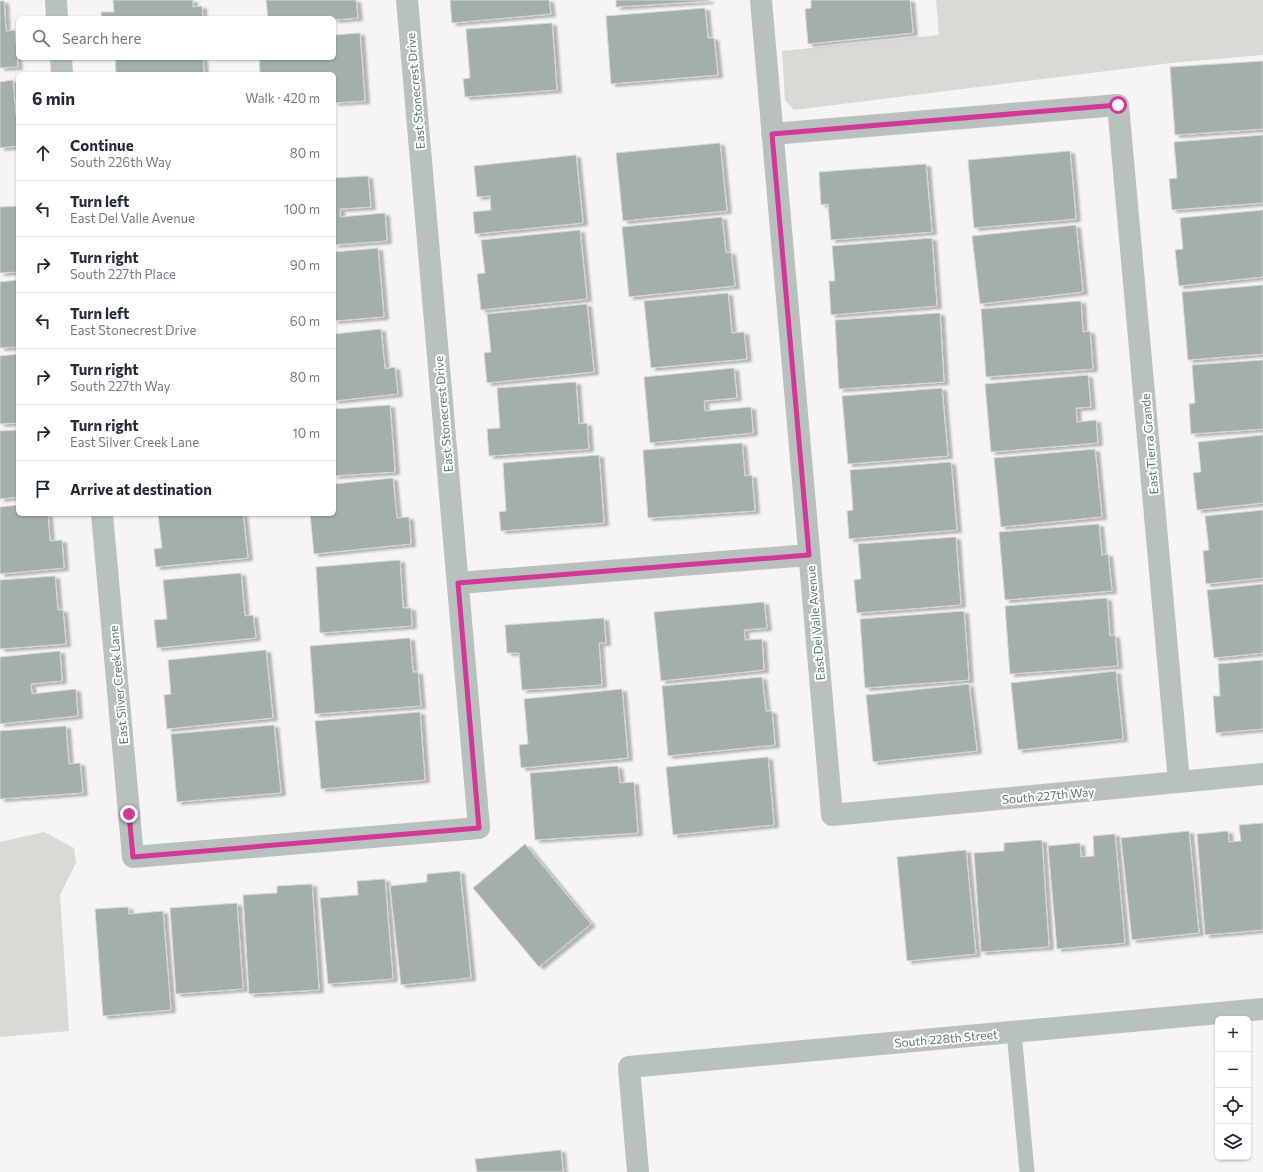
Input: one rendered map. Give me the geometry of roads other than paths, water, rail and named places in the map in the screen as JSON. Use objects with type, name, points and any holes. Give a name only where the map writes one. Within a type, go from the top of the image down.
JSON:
[{"type":"street","points":[[56,0],[57,16]]},
{"type":"street","name":"East Stonecrest Drive","points":[[407,0],[479,828]]},
{"type":"street","name":"East Del Valle Avenue","points":[[761,0],[832,815]]},
{"type":"street","points":[[61,60],[62,72]]},
{"type":"street","name":"East Tierra Grande","points":[[772,134],[1118,105],[1179,782]]},
{"type":"street","name":"East Silver Creek Lane","points":[[102,516],[133,857],[479,828]]},
{"type":"street","points":[[458,583],[809,555]]},
{"type":"street","name":"South 227th Way","points":[[832,815],[1263,774]]},
{"type":"street","name":"South 228th Street","points":[[638,1172],[629,1066],[1263,1009]]},
{"type":"lane","points":[[1014,1032],[1027,1172]]}]
